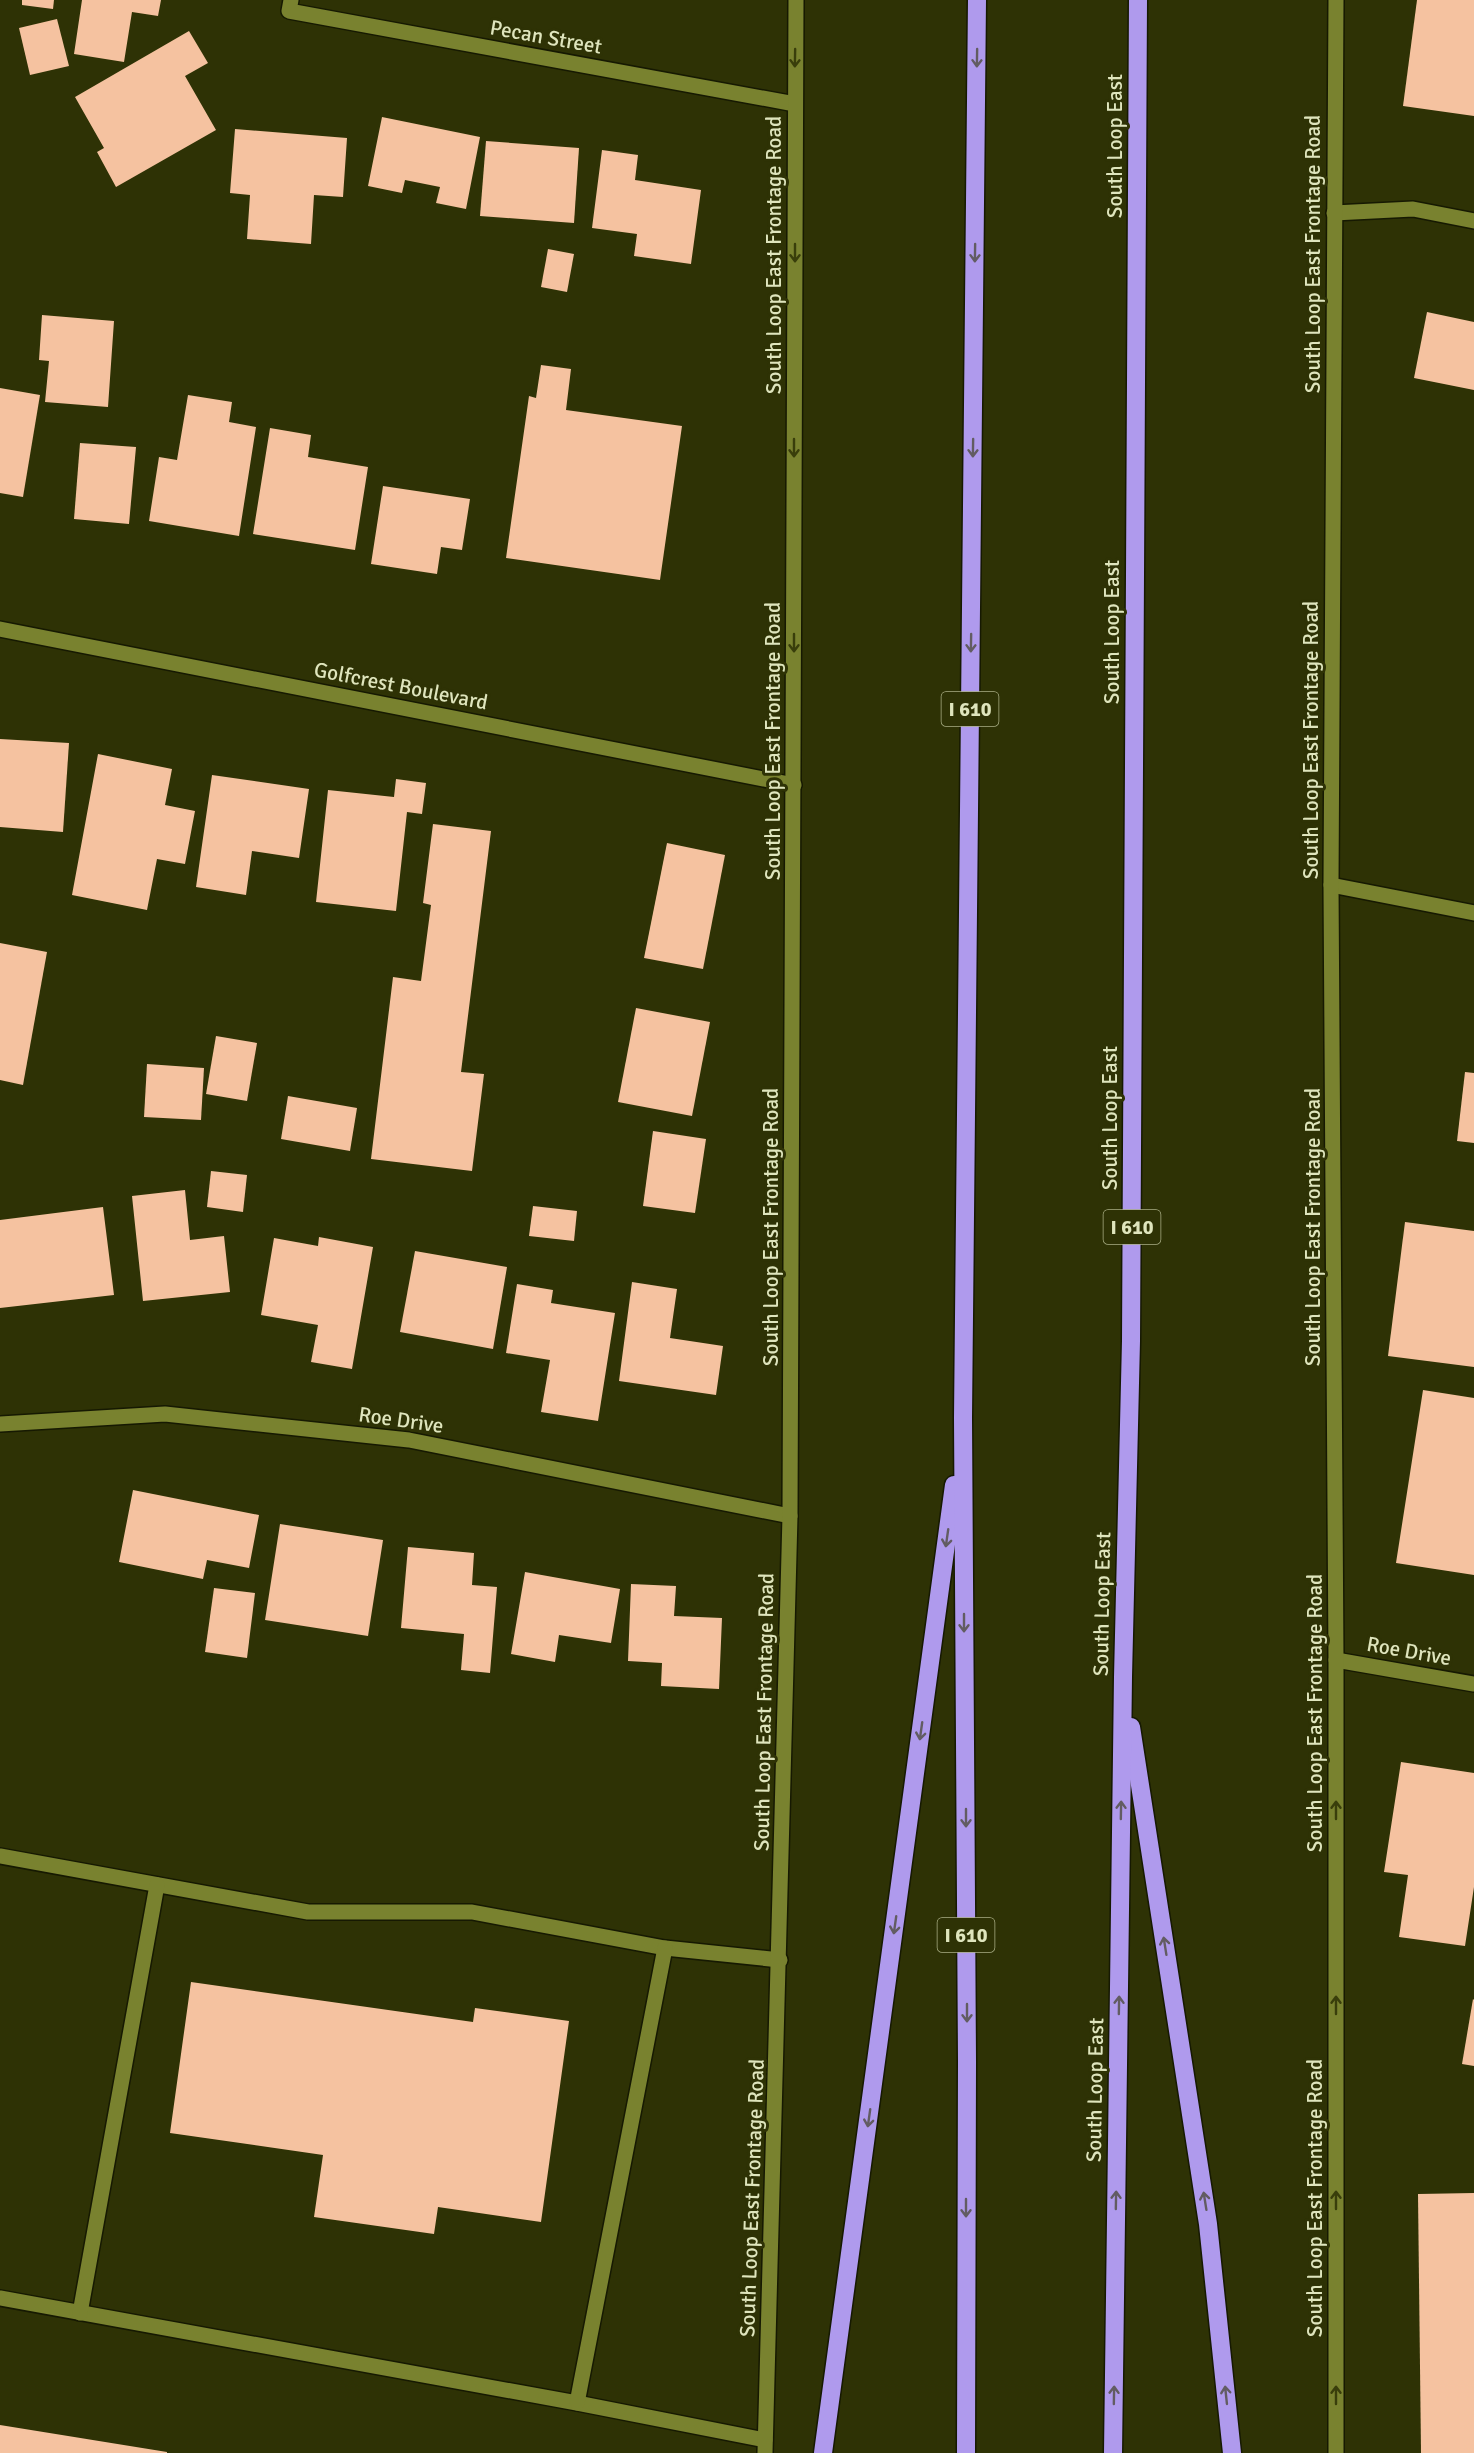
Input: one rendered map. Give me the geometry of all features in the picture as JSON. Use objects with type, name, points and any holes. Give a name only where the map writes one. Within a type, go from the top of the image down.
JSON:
[{"type":"highway","name":"I 610","points":[[966,2453],[967,2050],[963,1418],[977,0]]},
{"type":"highway","name":"South Loop East","points":[[1113,2453],[1123,1677],[1131,1341],[1138,0]]},
{"type":"highway","points":[[823,2453],[963,1418]]},
{"type":"highway","points":[[1123,1677],[1208,2224],[1232,2453]]},
{"type":"main road","name":"South Loop East Frontage Road","points":[[765,2446],[780,1960],[790,1516],[796,0]]},
{"type":"main road","name":"South Loop East Frontage Road","points":[[1336,0],[1331,885],[1336,1660],[1336,2453]]},
{"type":"main road","name":"Pecan Street","points":[[290,5],[795,104]]},
{"type":"main road","points":[[1334,213],[1413,209],[1474,221]]},
{"type":"main road","name":"Golfcrest Boulevard","points":[[0,628],[794,785]]},
{"type":"main road","points":[[1331,885],[1474,913]]},
{"type":"main road","name":"Roe Drive","points":[[0,1424],[165,1414],[409,1440],[790,1516]]},
{"type":"main road","name":"Roe Drive","points":[[1336,1660],[1474,1684]]},
{"type":"main road","points":[[0,1856],[308,1912],[472,1912],[665,1948],[780,1960]]},
{"type":"main road","points":[[80,2313],[157,1885]]},
{"type":"main road","points":[[577,2403],[665,1948]]},
{"type":"main road","points":[[0,2298],[577,2403],[765,2446]]},
{"type":"building","points":[[22,0],[54,0],[53,9],[22,5]]},
{"type":"building","points":[[82,0],[161,0],[158,16],[132,12],[124,62],[74,54]]},
{"type":"building","points":[[1417,0],[1474,0],[1474,116],[1403,106]]},
{"type":"building","points":[[57,19],[69,66],[30,75],[19,28]]},
{"type":"building","points":[[189,31],[208,63],[185,76],[216,130],[116,187],[97,152],[104,148],[75,97]]},
{"type":"building","points":[[382,117],[480,137],[466,209],[436,203],[440,187],[405,180],[402,193],[368,186]]},
{"type":"building","points":[[235,129],[347,138],[343,197],[314,195],[311,244],[247,239],[250,195],[230,193]]},
{"type":"building","points":[[486,141],[579,148],[574,223],[480,216]]},
{"type":"building","points":[[602,150],[638,155],[635,180],[701,190],[691,264],[634,256],[637,234],[592,228]]},
{"type":"building","points":[[548,249],[574,254],[567,292],[541,287]]},
{"type":"building","points":[[1427,312],[1474,322],[1474,390],[1414,378]]},
{"type":"building","points":[[42,315],[114,321],[108,407],[45,402],[49,361],[39,360]]},
{"type":"building","points":[[541,365],[571,369],[566,410],[682,426],[660,580],[506,558],[529,396],[536,398]]},
{"type":"building","points":[[0,388],[40,395],[23,497],[0,493]]},
{"type":"building","points":[[188,395],[232,402],[229,422],[256,427],[239,536],[149,521],[159,457],[177,460]]},
{"type":"building","points":[[270,428],[311,435],[308,457],[368,467],[355,550],[253,534]]},
{"type":"building","points":[[80,443],[136,447],[129,524],[74,519]]},
{"type":"building","points":[[383,486],[470,499],[462,550],[441,547],[437,574],[371,564]]},
{"type":"building","points":[[0,739],[69,743],[63,832],[0,827]]},
{"type":"building","points":[[98,754],[172,769],[165,805],[195,811],[185,864],[157,859],[147,910],[72,895]]},
{"type":"building","points":[[212,775],[309,789],[299,858],[252,851],[246,895],[196,887]]},
{"type":"building","points":[[396,779],[426,783],[422,814],[407,812],[396,911],[316,902],[328,790],[394,797]]},
{"type":"building","points":[[433,824],[491,831],[461,1072],[484,1074],[472,1171],[371,1159],[393,977],[421,981],[431,905],[423,903]]},
{"type":"building","points":[[667,843],[725,855],[703,969],[644,958]]},
{"type":"building","points":[[0,943],[47,952],[23,1085],[0,1080]]},
{"type":"building","points":[[636,1008],[710,1022],[692,1116],[618,1102]]},
{"type":"building","points":[[216,1036],[257,1043],[247,1101],[206,1094]]},
{"type":"building","points":[[147,1064],[204,1068],[201,1120],[144,1117]]},
{"type":"building","points":[[1465,1072],[1474,1073],[1474,1143],[1457,1141]]},
{"type":"building","points":[[288,1096],[357,1108],[350,1151],[281,1139]]},
{"type":"building","points":[[653,1131],[706,1139],[695,1213],[643,1206]]},
{"type":"building","points":[[211,1171],[247,1175],[243,1212],[207,1207]]},
{"type":"building","points":[[185,1190],[190,1240],[224,1236],[230,1292],[143,1301],[132,1196]]},
{"type":"building","points":[[533,1206],[577,1211],[574,1241],[529,1236]]},
{"type":"building","points":[[103,1207],[114,1295],[0,1308],[0,1220]]},
{"type":"building","points":[[1405,1222],[1474,1231],[1474,1367],[1388,1356]]},
{"type":"building","points":[[319,1237],[373,1247],[352,1369],[311,1362],[318,1325],[261,1315],[274,1238],[318,1246]]},
{"type":"building","points":[[415,1251],[507,1267],[493,1349],[400,1332]]},
{"type":"building","points":[[632,1282],[677,1289],[670,1338],[723,1346],[716,1395],[619,1381]]},
{"type":"building","points":[[517,1284],[553,1290],[551,1303],[615,1313],[598,1421],[541,1412],[550,1360],[506,1353]]},
{"type":"building","points":[[1423,1390],[1474,1398],[1474,1575],[1396,1563]]},
{"type":"building","points":[[133,1490],[259,1515],[249,1568],[207,1560],[203,1579],[119,1562]]},
{"type":"building","points":[[280,1524],[383,1540],[368,1636],[265,1620]]},
{"type":"building","points":[[408,1547],[474,1553],[472,1585],[497,1587],[490,1673],[461,1670],[464,1634],[401,1628]]},
{"type":"building","points":[[525,1572],[620,1589],[611,1643],[559,1635],[555,1662],[511,1654]]},
{"type":"building","points":[[631,1584],[676,1586],[674,1616],[722,1618],[719,1689],[661,1686],[662,1663],[628,1661]]},
{"type":"building","points":[[214,1588],[255,1593],[247,1658],[205,1652]]},
{"type":"building","points":[[1401,1762],[1474,1773],[1474,1887],[1465,1946],[1399,1937],[1408,1875],[1384,1872]]},
{"type":"building","points":[[191,1982],[473,2022],[475,2008],[569,2021],[541,2222],[438,2207],[434,2234],[314,2217],[323,2155],[170,2133]]},
{"type":"building","points":[[1474,2000],[1474,2066],[1462,2064]]},
{"type":"building","points":[[1474,2193],[1474,2453],[1421,2453],[1418,2194]]},
{"type":"building","points":[[0,2425],[167,2452],[167,2453],[0,2453]]}]
